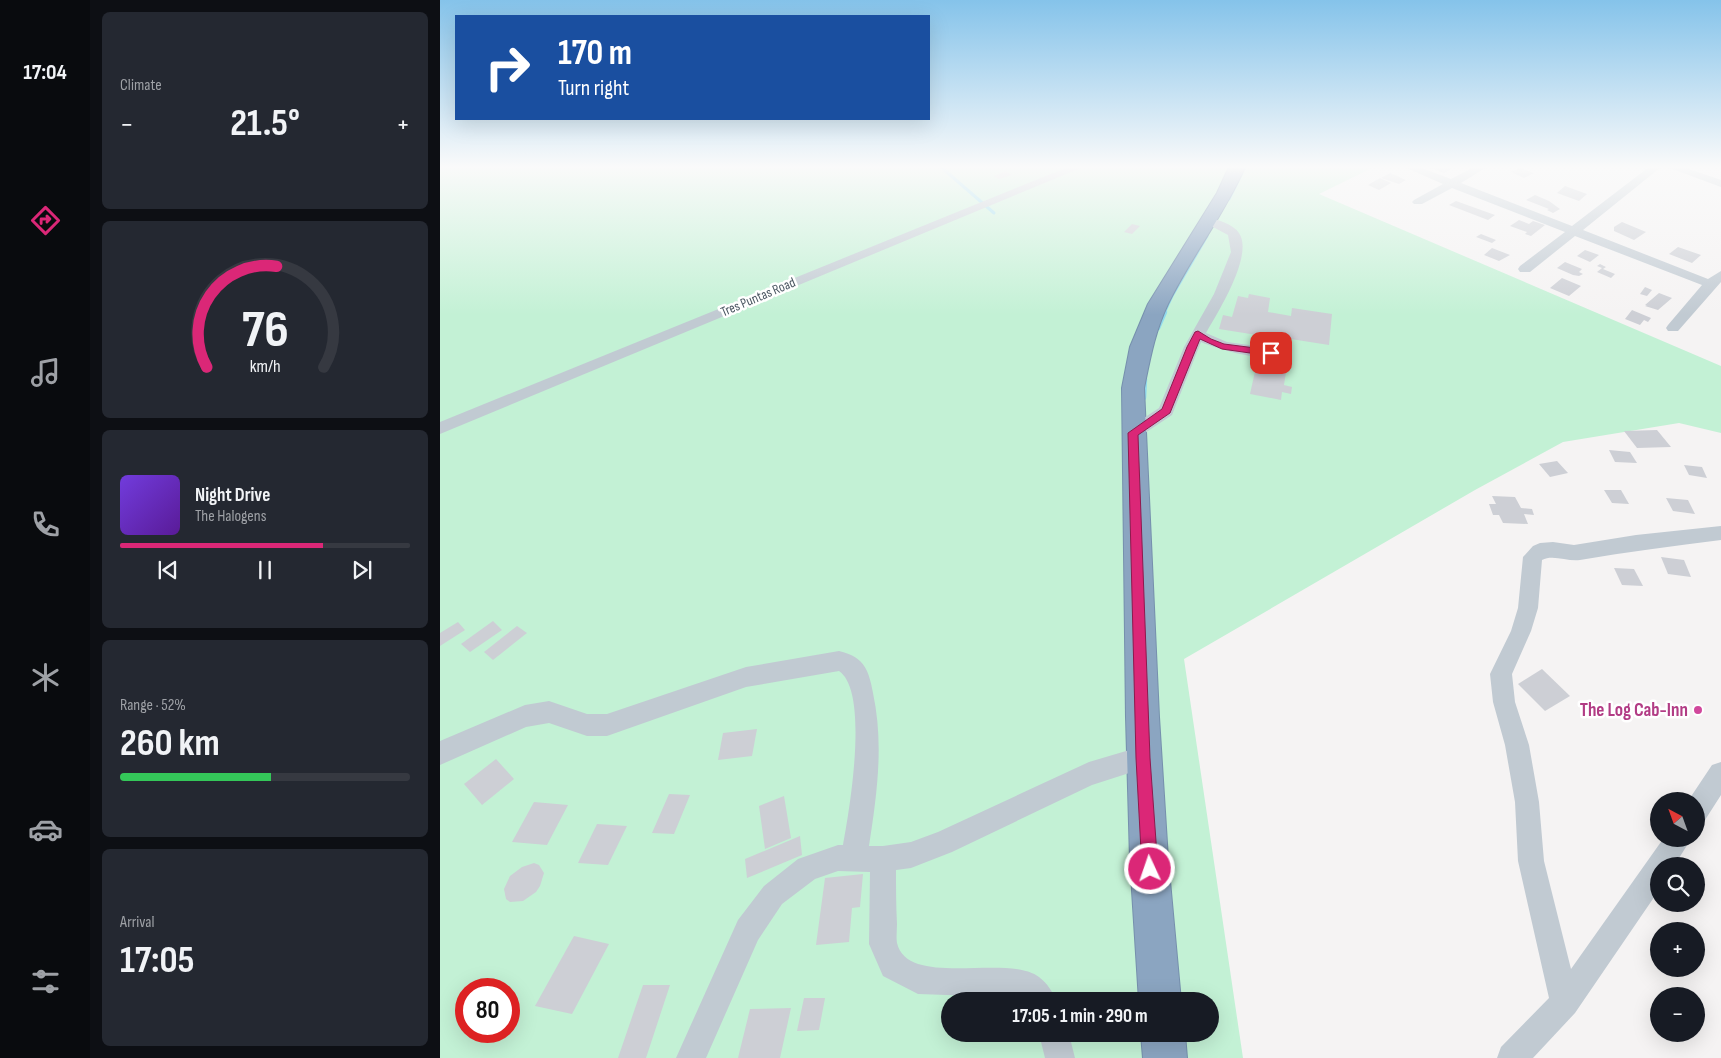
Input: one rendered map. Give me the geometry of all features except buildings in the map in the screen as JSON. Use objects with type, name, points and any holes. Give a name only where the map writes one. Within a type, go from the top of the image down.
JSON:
[{"type":"highway","points":[[1159,992],[1143,758],[1133,388],[1140,347],[1158,304],[1210,216]]},
{"type":"highway","points":[[1164,1042],[1165,1058]]},
{"type":"street","name":"Tres Puntas Road","points":[[440,428],[954,216]]},
{"type":"street","points":[[1535,216],[1572,231],[1717,280],[1673,328]]},
{"type":"street","points":[[1525,269],[1591,216]]},
{"type":"street","points":[[1133,433],[1166,411],[1191,347],[1221,294],[1237,252],[1234,234],[1226,228],[1208,221]]},
{"type":"street","points":[[1198,334],[1208,341],[1222,346],[1271,353]]},
{"type":"street","points":[[1565,1003],[1531,861],[1527,802],[1517,745],[1504,702],[1501,674],[1521,632],[1526,616],[1533,557],[1540,551],[1552,550],[1574,553],[1636,543],[1721,533]]},
{"type":"street","points":[[440,753],[525,716],[549,712],[587,725],[607,725],[746,677],[839,661],[851,666],[858,676],[867,710],[868,748],[864,796],[854,858]]},
{"type":"street","points":[[691,1058],[748,930],[773,895],[807,868],[838,858],[883,859],[911,855],[943,843],[1089,774],[1143,758]]},
{"type":"street","points":[[1705,798],[1721,774]]},
{"type":"street","points":[[883,859],[883,944],[893,966],[918,980],[1006,983],[1028,986],[1034,992]]},
{"type":"street","points":[[1512,1058],[1565,1003],[1650,880]]},
{"type":"street","points":[[1056,1042],[1060,1058]]},
{"type":"green space","points":[[440,216],[1371,216],[1721,366],[1721,433],[1679,423],[1563,442],[1475,490],[1184,659],[1243,1058],[440,1058]]},
{"type":"waterway","points":[[1164,313],[1207,236]]},
{"type":"waterway","points":[[1158,328],[1165,312]]},
{"type":"waterway","points":[[1144,398],[1145,379]]},
{"type":"place","name":"The Log Cab-Inn","points":[[1698,710]]},
{"type":"route","points":[[1150,869],[1143,758],[1133,433],[1166,411],[1198,334],[1208,341],[1222,346],[1271,353]]}]
